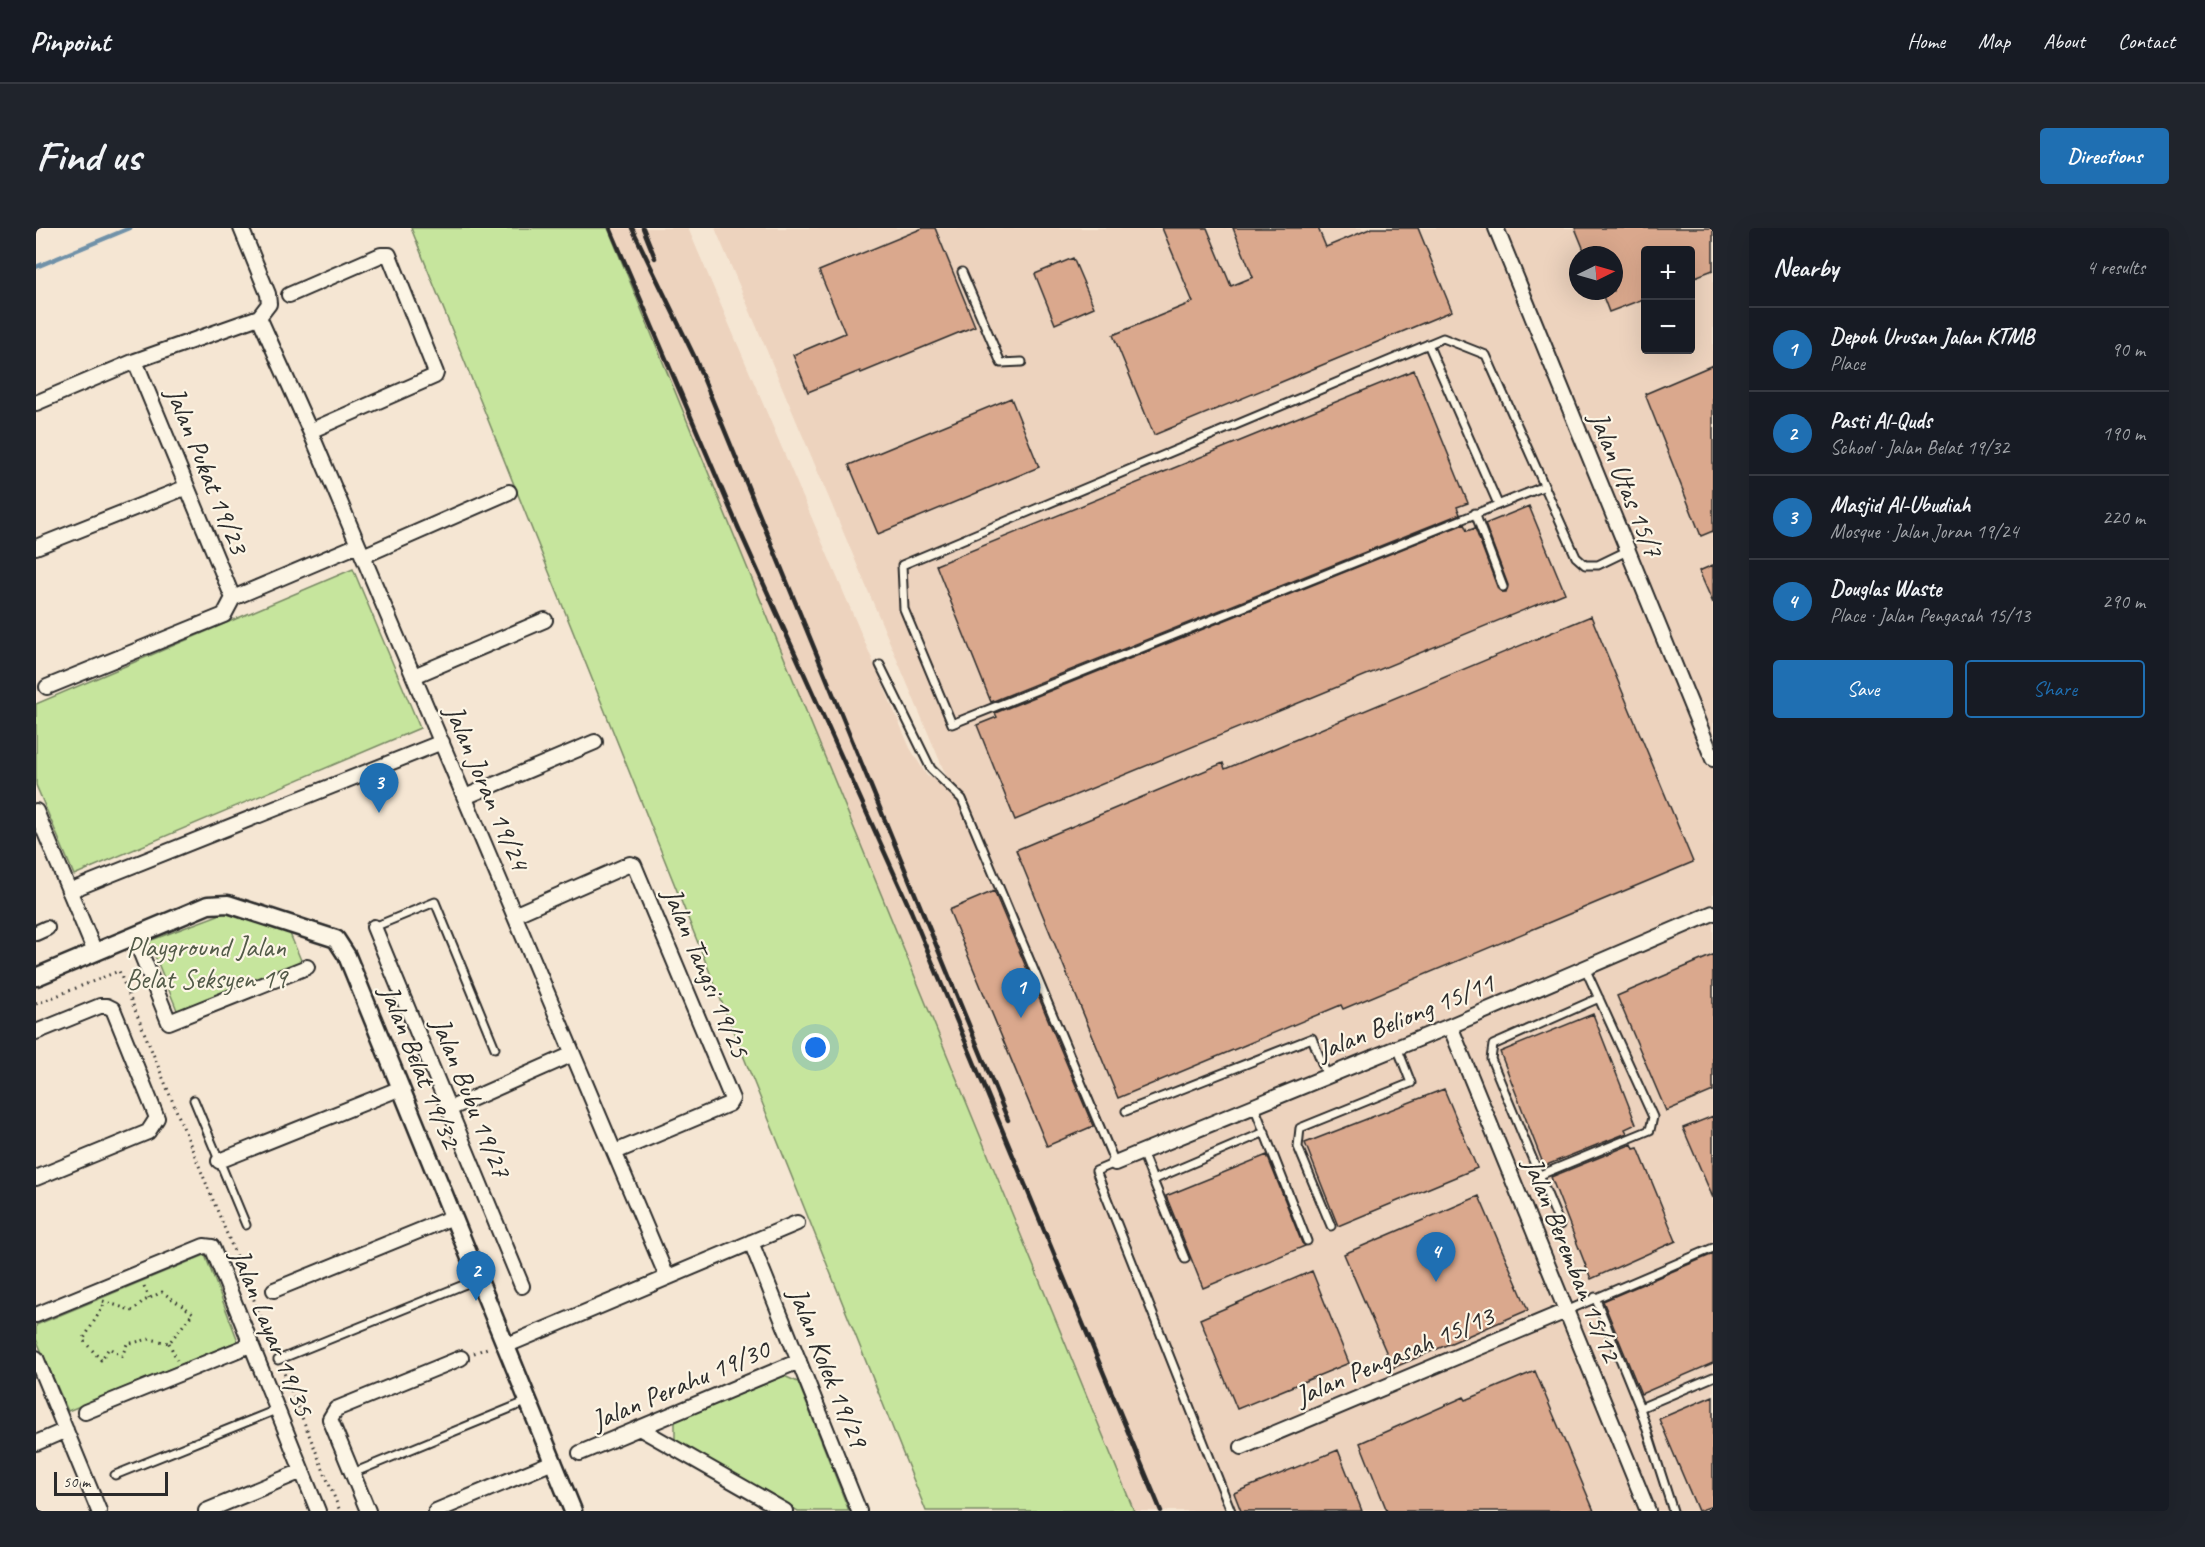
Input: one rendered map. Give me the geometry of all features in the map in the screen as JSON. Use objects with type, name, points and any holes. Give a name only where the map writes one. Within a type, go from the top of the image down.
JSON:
[{"type":"street","points":[[36,403],[135,361],[260,317],[269,304],[268,294],[241,228]]},
{"type":"street","name":"Jalan Utas 15/7","points":[[1496,228],[1713,759]]},
{"type":"street","points":[[289,295],[381,255],[389,255],[436,373],[435,376],[310,431]]},
{"type":"street","name":"Jalan Joran 19/24","points":[[260,317],[361,550],[667,1278]]},
{"type":"street","name":"Jalan Pukat 19/23","points":[[135,361],[233,598]]},
{"type":"street","points":[[36,548],[187,487]]},
{"type":"street","points":[[47,687],[224,615],[233,598],[509,492]]},
{"type":"street","points":[[414,676],[546,620]]},
{"type":"street","points":[[69,891],[442,742]]},
{"type":"street","points":[[465,797],[595,742]]},
{"type":"street","points":[[36,811],[95,952]]},
{"type":"street","name":"Jalan Tangsi 19/25","points":[[514,915],[630,864],[634,865],[732,1099],[729,1104],[615,1152]]},
{"type":"street","name":"Jalan Belat 19/32","points":[[36,977],[208,905],[228,904],[336,939],[347,956],[573,1511]]},
{"type":"street","name":"Jalan Beliong 15/11","points":[[1115,1163],[1450,1026],[1713,913]]},
{"type":"street","name":"Jalan Bubu 19/27","points":[[374,927],[522,1286]]},
{"type":"street","points":[[134,936],[169,1022],[307,967]]},
{"type":"street","points":[[36,1032],[100,1006],[114,1009],[157,1118],[148,1132],[36,1178]]},
{"type":"street","name":"Jalan Beremban 15/12","points":[[1450,1026],[1648,1511]]},
{"type":"street","points":[[449,1108],[573,1054]]},
{"type":"street","points":[[219,1161],[401,1088]]},
{"type":"street","points":[[274,1290],[453,1217]]},
{"type":"street","points":[[505,1344],[797,1223]]},
{"type":"street","name":"Jalan Kolek 19/29","points":[[751,1242],[860,1511]]},
{"type":"street","name":"Jalan Layar 19/35","points":[[36,1315],[208,1245],[212,1247],[318,1511]]},
{"type":"street","name":"Jalan Pengasah 15/13","points":[[1242,1447],[1566,1311]]},
{"type":"street","points":[[85,1412],[250,1345]]},
{"type":"street","points":[[36,1358],[99,1511]]},
{"type":"street","points":[[368,1511],[330,1419],[336,1408],[461,1358]]},
{"type":"street","name":"Jalan Perahu 19/30","points":[[580,1453],[799,1361]]},
{"type":"street","points":[[639,1428],[786,1511]]},
{"type":"street","points":[[36,1443],[66,1430]]},
{"type":"street","points":[[436,1511],[553,1462]]},
{"type":"street","points":[[206,1511],[302,1471]]},
{"type":"lane","points":[[962,272],[1001,363],[1022,362]]},
{"type":"lane","points":[[1545,486],[952,724],[903,609],[902,565],[1443,338],[1486,355],[1545,486],[1576,557],[1585,565],[1598,565],[1627,551]]},
{"type":"lane","points":[[1428,344],[1498,504]]},
{"type":"lane","points":[[1475,513],[1503,587]]},
{"type":"lane","points":[[880,665],[932,769],[962,799],[1115,1163],[1096,1171],[1231,1511]]},
{"type":"lane","points":[[374,927],[435,902],[495,1048]]},
{"type":"lane","points":[[1540,1175],[1650,1130],[1652,1124],[1653,1117],[1585,968]]},
{"type":"lane","points":[[1560,1225],[1491,1059],[1493,1045],[1599,998]]},
{"type":"lane","points":[[1126,1112],[1312,1038],[1327,1076]]},
{"type":"lane","points":[[1331,1226],[1298,1147],[1300,1128],[1411,1083],[1397,1047]]},
{"type":"lane","points":[[194,1100],[246,1225]]},
{"type":"lane","points":[[1254,1106],[1308,1241]]},
{"type":"lane","points":[[1153,1180],[1265,1132]]},
{"type":"lane","points":[[1142,1152],[1185,1259]]},
{"type":"lane","points":[[1566,1311],[1713,1248]]},
{"type":"lane","points":[[278,1360],[478,1279]]},
{"type":"lane","points":[[1595,1297],[1640,1408],[1673,1511]]},
{"type":"lane","points":[[1640,1408],[1713,1377]]},
{"type":"lane","points":[[352,1473],[528,1401]]},
{"type":"lane","points":[[115,1475],[276,1410]]},
{"type":"path","points":[[36,1004],[118,971],[340,1511]]},
{"type":"path","points":[[162,1292],[193,1313],[170,1343],[150,1339],[127,1344],[122,1356],[109,1348],[101,1360],[83,1341],[105,1303],[133,1311],[142,1302],[162,1292]]},
{"type":"path","points":[[170,1343],[179,1365]]},
{"type":"path","points":[[461,1358],[505,1344]]},
{"type":"shaded area","points":[[608,228],[688,228],[910,748],[927,776],[950,785],[715,228],[1713,228],[1713,1511],[1134,1511]]},
{"type":"green space","points":[[411,228],[608,228],[1134,1511],[926,1511]]},
{"type":"green space","points":[[353,569],[420,728],[74,875],[36,785],[36,704]]},
{"type":"green space","name":"Playground Jalan Belat Seksyen 19","points":[[229,911],[288,929],[303,965],[179,1015],[149,941]]},
{"type":"green space","points":[[205,1255],[238,1341],[68,1411],[36,1339],[36,1325]]},
{"type":"green space","points":[[784,1376],[798,1382],[849,1511],[798,1511],[675,1442],[675,1421]]},
{"type":"building","points":[[923,228],[935,228],[975,326],[861,373],[860,371],[808,392],[793,355],[845,333],[819,271]]},
{"type":"building","points":[[1162,228],[1207,228],[1231,286],[1253,277],[1233,228],[1318,228],[1326,247],[1372,228],[1418,228],[1452,311],[1154,435],[1113,335],[1193,302]]},
{"type":"building","points":[[1575,228],[1713,228],[1713,270],[1695,277],[1695,246],[1641,246],[1641,300],[1609,312],[1604,300],[1623,300],[1623,246],[1582,246]]},
{"type":"building","points":[[1073,258],[1094,307],[1055,324],[1035,274]]},
{"type":"building","points":[[1713,365],[1713,531],[1701,536],[1645,394]]},
{"type":"building","points":[[1414,370],[1468,503],[1457,507],[1460,514],[991,702],[936,565]]},
{"type":"building","points":[[1011,398],[1039,467],[878,534],[849,465]]},
{"type":"building","points":[[1529,506],[1565,593],[1015,820],[977,725],[997,717],[995,713],[1464,524],[1467,531],[1475,528],[1498,589],[1506,592],[1508,585],[1485,524]]},
{"type":"building","points":[[1713,565],[1713,603],[1699,571]]},
{"type":"building","points":[[1591,616],[1693,862],[1343,1009],[1341,1005],[1118,1098],[1016,850],[1223,763],[1225,769]]},
{"type":"building","points":[[994,891],[1093,1126],[1047,1146],[949,910]]},
{"type":"building","points":[[1713,955],[1713,1091],[1666,1111],[1617,996]]},
{"type":"building","points":[[1593,1014],[1636,1124],[1625,1129],[1627,1133],[1544,1166],[1500,1052]]},
{"type":"building","points":[[1444,1089],[1477,1168],[1338,1226],[1305,1143]]},
{"type":"building","points":[[1713,1116],[1713,1198],[1683,1128]]},
{"type":"building","points":[[1632,1144],[1634,1149],[1638,1148],[1676,1241],[1591,1279],[1551,1177]]},
{"type":"building","points":[[1267,1155],[1305,1246],[1203,1288],[1166,1196]]},
{"type":"building","points":[[1479,1196],[1528,1310],[1393,1368],[1344,1254]]},
{"type":"building","points":[[1713,1254],[1713,1363],[1641,1394],[1603,1301]]},
{"type":"building","points":[[1312,1271],[1349,1363],[1237,1409],[1200,1319]]},
{"type":"building","points":[[1535,1371],[1594,1511],[1387,1511],[1360,1443],[1464,1397],[1466,1400]]},
{"type":"building","points":[[1713,1396],[1713,1506],[1698,1511],[1659,1419]]},
{"type":"building","points":[[1338,1450],[1362,1511],[1241,1511],[1234,1493]]},
{"type":"waterway","points":[[36,267],[130,228]]},
{"type":"railway","points":[[610,228],[738,527],[911,911],[1161,1511]]},
{"type":"railway","points":[[632,228],[695,358],[1008,1120]]},
{"type":"railway","points":[[643,228],[655,258]]},
{"type":"place","name":"Masjid Al-Ubudiah","points":[[379,813]]},
{"type":"place","name":"Depoh Urusan Jalan KTMB","points":[[1021,1018]]},
{"type":"place","name":"Douglas Waste","points":[[1436,1282]]},
{"type":"place","name":"Pasti Al-Quds","points":[[476,1301]]}]
